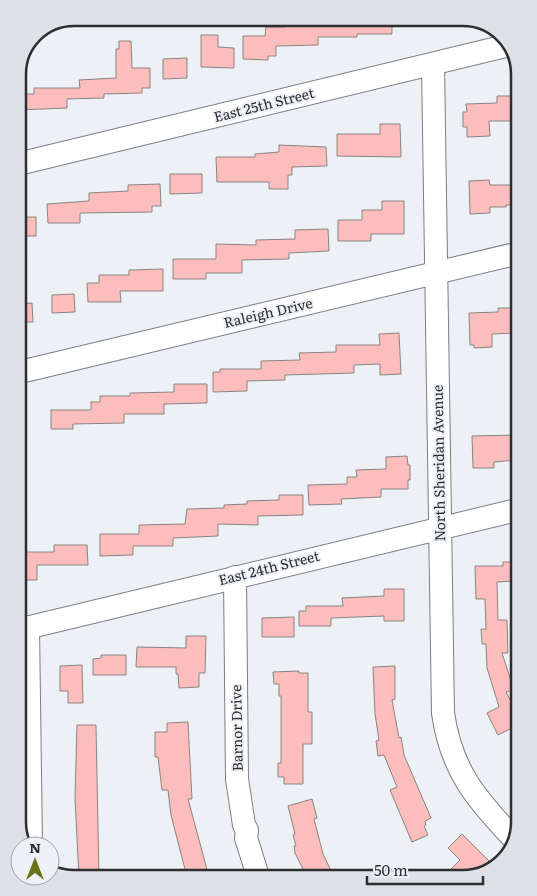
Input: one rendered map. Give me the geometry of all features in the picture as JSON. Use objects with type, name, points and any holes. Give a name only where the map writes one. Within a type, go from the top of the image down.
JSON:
[{"type":"street","name":"East 25th Street","points":[[26,162],[502,47]]},
{"type":"street","name":"North Sheridan Avenue","points":[[432,64],[442,698],[445,728],[454,756],[467,783],[484,807],[509,833]]},
{"type":"street","name":"Raleigh Drive","points":[[26,371],[511,255]]},
{"type":"street","name":"East 24th Street","points":[[26,628],[511,511]]},
{"type":"street","name":"Barnor Drive","points":[[235,577],[237,779],[242,819],[256,870]]},
{"type":"street","points":[[26,659],[32,836]]},
{"type":"building","points":[[392,26],[392,34],[357,34],[357,37],[318,37],[318,45],[276,46],[276,56],[268,56],[268,60],[243,59],[243,36],[265,36],[266,27]]},
{"type":"building","points":[[201,35],[218,35],[218,47],[234,48],[234,68],[201,67]]},
{"type":"building","points":[[119,41],[131,41],[132,68],[150,68],[150,88],[142,88],[142,93],[104,94],[104,98],[67,99],[67,108],[26,110],[26,94],[34,94],[34,88],[80,88],[79,80],[116,78],[116,49],[119,49]]},
{"type":"building","points":[[187,58],[187,78],[163,79],[163,59]]},
{"type":"building","points":[[497,96],[511,96],[511,121],[489,121],[490,136],[467,137],[467,127],[463,127],[463,112],[467,112],[466,104],[497,103]]},
{"type":"building","points":[[380,124],[400,124],[401,157],[337,156],[337,134],[380,134]]},
{"type":"building","points":[[279,145],[326,147],[327,166],[292,167],[292,175],[288,175],[288,189],[269,189],[269,182],[217,182],[216,157],[255,157],[255,154],[279,152]]},
{"type":"building","points":[[170,174],[202,174],[202,193],[170,194]]},
{"type":"building","points":[[489,180],[490,185],[511,185],[511,205],[506,205],[506,207],[490,207],[490,213],[470,214],[469,181]]},
{"type":"building","points":[[160,184],[161,206],[152,206],[152,212],[80,213],[80,223],[48,223],[47,204],[89,201],[89,193],[128,191],[128,185]]},
{"type":"building","points":[[382,201],[404,201],[404,234],[371,234],[371,241],[338,241],[338,220],[362,220],[362,210],[382,210]]},
{"type":"building","points":[[26,217],[36,217],[36,236],[26,236]]},
{"type":"building","points":[[328,229],[329,251],[289,253],[289,259],[242,260],[242,273],[206,273],[206,279],[173,279],[173,259],[216,259],[216,244],[256,245],[256,240],[295,239],[295,230]]},
{"type":"building","points":[[163,269],[163,291],[120,291],[121,302],[88,302],[87,283],[99,283],[99,275],[129,275],[129,270]]},
{"type":"building","points":[[74,294],[75,312],[52,313],[52,295]]},
{"type":"building","points":[[26,303],[32,303],[33,322],[26,322]]},
{"type":"building","points":[[498,308],[511,308],[511,333],[492,334],[492,347],[474,348],[474,345],[470,345],[469,313],[498,312]]},
{"type":"building","points":[[399,333],[401,374],[380,375],[380,364],[354,365],[354,373],[285,375],[285,380],[247,381],[247,391],[213,392],[213,372],[220,372],[220,369],[261,369],[261,361],[300,360],[299,353],[336,352],[336,345],[380,345],[379,334]]},
{"type":"building","points":[[174,384],[207,384],[207,403],[164,404],[164,414],[124,414],[124,423],[73,424],[73,429],[51,429],[51,410],[91,410],[91,402],[100,402],[100,396],[130,396],[130,393],[174,392]]},
{"type":"building","points":[[511,435],[511,461],[494,462],[494,468],[473,468],[472,436]]},
{"type":"building","points":[[407,456],[408,465],[410,465],[408,489],[381,489],[381,497],[341,499],[342,504],[309,505],[308,485],[347,484],[347,477],[357,477],[356,470],[386,469],[386,457]]},
{"type":"building","points":[[279,495],[303,495],[303,515],[258,516],[258,525],[218,524],[218,536],[173,538],[173,546],[133,546],[133,555],[100,556],[100,534],[139,534],[139,525],[185,524],[187,509],[224,508],[224,505],[247,504],[247,501],[279,500]]},
{"type":"building","points":[[54,545],[87,545],[88,565],[37,565],[37,580],[26,580],[26,552],[54,552]]},
{"type":"building","points":[[503,562],[511,562],[511,581],[497,582],[498,620],[507,620],[508,653],[502,653],[511,681],[511,691],[506,692],[511,701],[511,728],[498,735],[487,713],[499,707],[487,668],[486,644],[482,644],[481,629],[486,629],[485,599],[476,599],[475,566],[503,566]]},
{"type":"building","points":[[384,589],[404,589],[404,621],[384,621],[384,616],[331,618],[331,626],[299,626],[299,611],[306,611],[306,606],[343,606],[342,598],[384,596]]},
{"type":"building","points":[[294,617],[294,637],[262,637],[262,618]]},
{"type":"building","points":[[186,636],[206,636],[205,673],[199,673],[199,687],[179,688],[176,667],[136,667],[137,647],[186,648]]},
{"type":"building","points":[[101,655],[126,655],[126,675],[93,675],[93,659],[101,658]]},
{"type":"building","points":[[82,665],[83,703],[68,703],[68,691],[60,691],[60,666]]},
{"type":"building","points":[[395,666],[395,699],[392,700],[399,738],[401,737],[404,755],[431,818],[425,821],[426,825],[424,826],[428,835],[412,842],[390,790],[397,787],[384,755],[378,756],[376,741],[379,740],[375,714],[373,667]]},
{"type":"building","points":[[299,671],[299,673],[308,673],[308,712],[312,712],[312,744],[303,744],[303,784],[284,784],[284,777],[278,777],[278,763],[281,763],[281,696],[279,696],[279,684],[274,684],[273,672]]},
{"type":"building","points":[[188,722],[192,799],[188,799],[207,870],[185,870],[171,815],[168,790],[162,790],[158,757],[155,757],[155,732],[167,732],[167,723]]},
{"type":"building","points":[[77,725],[96,725],[99,870],[79,870],[75,798]]},
{"type":"building","points":[[312,799],[317,818],[314,819],[323,854],[331,870],[304,870],[295,853],[294,846],[296,846],[293,835],[295,834],[288,806]]},
{"type":"building","points":[[462,834],[489,861],[475,868],[450,870],[460,860],[448,848]]}]
